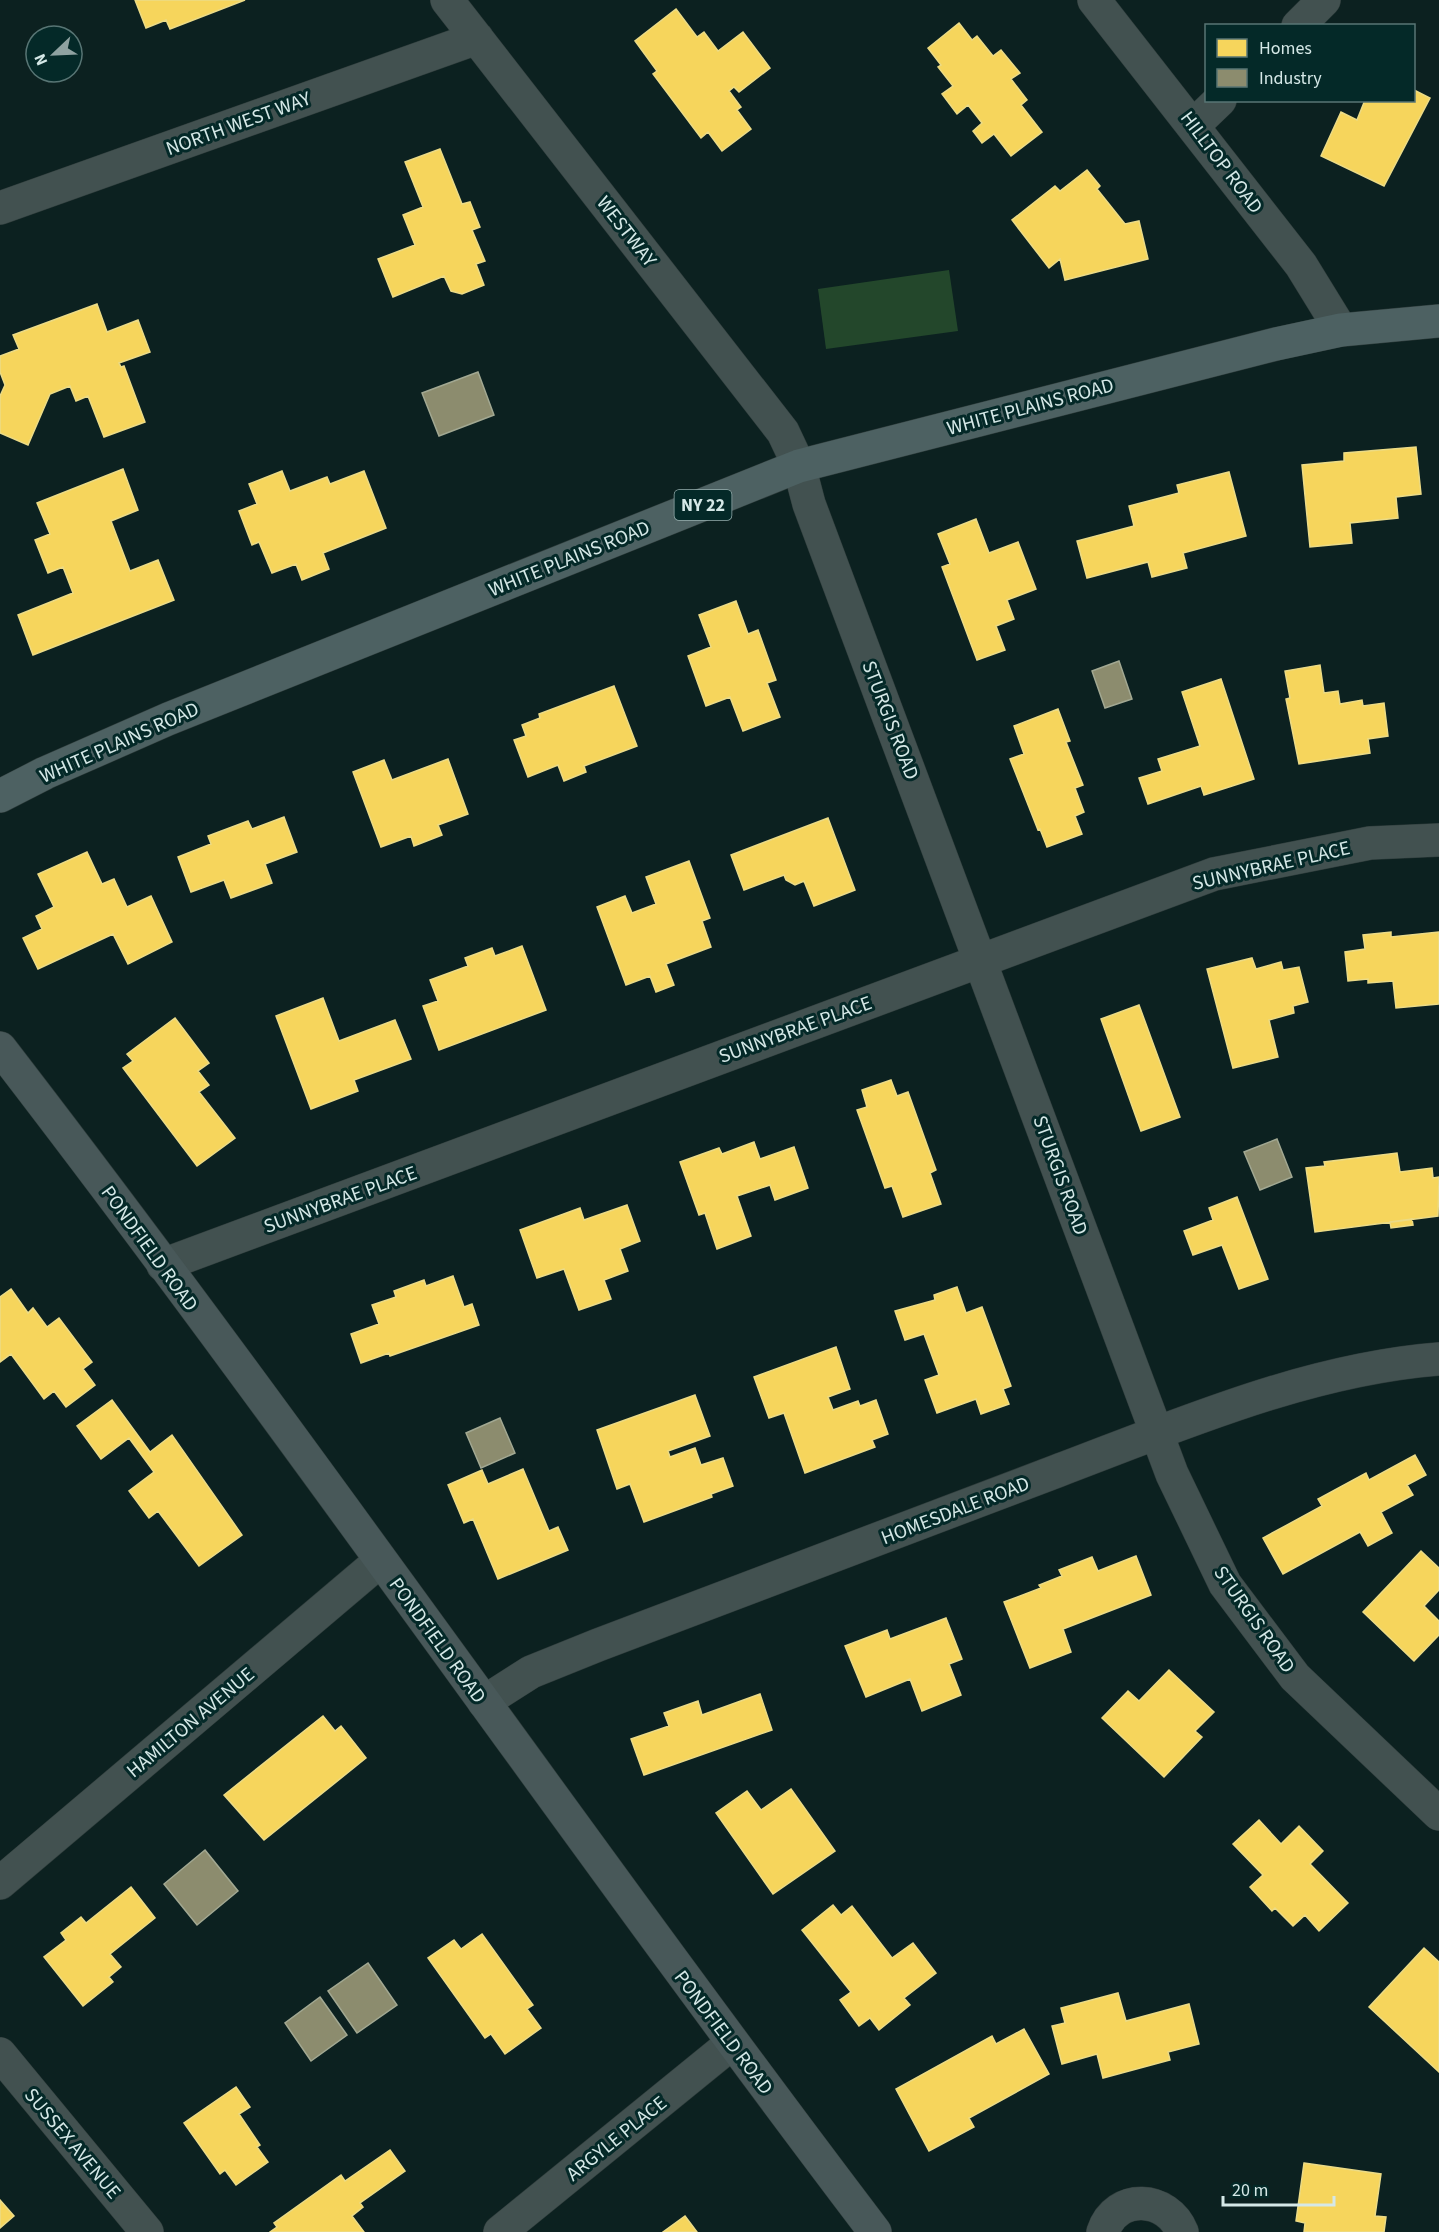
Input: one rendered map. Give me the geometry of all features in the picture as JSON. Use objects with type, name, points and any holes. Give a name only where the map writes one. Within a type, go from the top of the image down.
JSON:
[{"type":"main road","name":"WHITE PLAINS ROAD","points":[[0,796],[45,773],[168,719],[799,466],[1164,372],[1341,330],[1439,321]]},
{"type":"street","name":"WESTWAY","points":[[447,0],[783,432],[799,466]]},
{"type":"street","name":"HILLTOP ROAD","points":[[1094,0],[1194,125],[1301,265],[1341,330]]},
{"type":"street","points":[[1300,24],[1324,0]]},
{"type":"street","name":"NORTH WEST WAY","points":[[0,208],[477,38]]},
{"type":"street","points":[[1194,125],[1218,102]]},
{"type":"street","name":"STURGIS ROAD","points":[[799,466],[809,504],[982,959],[1155,1434],[1172,1474],[1232,1593],[1295,1677],[1439,1814]]},
{"type":"street","name":"SUNNYBRAE PLACE","points":[[164,1265],[1214,874],[1370,843],[1439,840]]},
{"type":"street","name":"PONDFIELD ROAD","points":[[0,1048],[164,1265],[731,2044],[875,2232]]},
{"type":"street","name":"HOMESDALE ROAD","points":[[484,1702],[531,1672],[598,1645],[1155,1434],[1313,1380],[1409,1361],[1439,1359]]},
{"type":"street","name":"HAMILTON AVENUE","points":[[0,1883],[381,1561]]},
{"type":"street","name":"ARGYLE PLACE","points":[[500,2232],[731,2044]]},
{"type":"street","name":"SUSSEX AVENUE","points":[[0,2054],[147,2232]]},
{"type":"street","points":[[1103,2232],[1114,2213],[1127,2205],[1142,2203],[1156,2205],[1169,2212],[1178,2222],[1182,2232]]},
{"type":"green space","points":[[949,270],[958,331],[826,349],[818,289]]},
{"type":"building: Homes","points":[[135,0],[245,0],[170,29],[166,20],[146,28]]},
{"type":"building: Homes","points":[[676,9],[697,37],[704,32],[718,51],[743,32],[770,68],[739,92],[734,87],[729,91],[741,107],[737,110],[751,129],[722,151],[708,132],[701,138],[653,74],[657,71],[635,41]]},
{"type":"building: Homes","points":[[959,23],[972,40],[977,36],[993,56],[1001,50],[1020,73],[1011,79],[1027,100],[1021,105],[1042,132],[1011,156],[994,134],[982,143],[973,131],[982,123],[968,105],[957,114],[942,94],[953,86],[938,67],[941,65],[928,48]]},
{"type":"building: Homes","points":[[1415,90],[1430,98],[1384,186],[1321,156],[1341,112],[1357,120],[1364,102],[1415,102]]},
{"type":"building: Homes","points":[[440,149],[462,204],[470,202],[480,227],[472,230],[485,261],[476,264],[484,285],[462,294],[451,291],[444,276],[393,297],[378,259],[415,245],[403,215],[423,207],[405,162]]},
{"type":"building: Homes","points":[[1087,170],[1100,186],[1097,189],[1125,224],[1139,221],[1148,259],[1065,280],[1060,259],[1049,268],[1012,220],[1055,186],[1060,191]]},
{"type":"building: Homes","points":[[97,304],[107,332],[138,320],[150,352],[119,363],[121,367],[124,366],[145,422],[104,437],[88,396],[76,401],[70,386],[50,394],[28,445],[0,433],[0,396],[5,385],[0,372],[0,356],[19,349],[13,335]]},
{"type":"building: Homes","points":[[1416,447],[1421,494],[1396,497],[1398,518],[1350,523],[1352,543],[1310,547],[1302,465],[1344,461],[1344,453]]},
{"type":"building: Homes","points":[[123,469],[138,510],[111,521],[130,571],[158,560],[174,600],[33,655],[18,615],[73,593],[63,567],[48,573],[35,540],[50,534],[37,503]]},
{"type":"building: Homes","points":[[282,471],[290,491],[327,477],[330,484],[364,471],[386,528],[323,553],[329,569],[302,580],[296,564],[272,573],[259,542],[252,545],[239,511],[257,504],[249,484]]},
{"type":"building: Homes","points":[[1229,472],[1246,536],[1183,553],[1187,568],[1152,577],[1148,562],[1087,578],[1077,541],[1134,526],[1129,506],[1179,493],[1177,485]]},
{"type":"building: Homes","points":[[976,519],[989,553],[1018,542],[1036,589],[1007,600],[1014,619],[996,626],[1005,650],[977,660],[942,567],[950,564],[938,534]]},
{"type":"building: Homes","points":[[736,601],[748,634],[758,630],[776,680],[767,683],[780,717],[743,731],[730,697],[706,706],[688,656],[711,647],[699,615]]},
{"type":"building: Homes","points":[[1320,665],[1324,693],[1338,691],[1340,704],[1362,700],[1363,706],[1384,703],[1388,736],[1368,739],[1370,753],[1299,764],[1286,699],[1290,698],[1285,671]]},
{"type":"building: Homes","points":[[1221,679],[1254,779],[1204,795],[1201,786],[1148,804],[1139,778],[1162,771],[1158,759],[1200,746],[1182,692]]},
{"type":"building: Homes","points":[[614,686],[637,746],[584,766],[586,772],[564,781],[558,765],[528,777],[514,740],[526,736],[522,725],[540,718],[539,714]]},
{"type":"building: Homes","points":[[1058,709],[1070,741],[1066,742],[1083,785],[1075,788],[1084,812],[1075,816],[1082,834],[1047,847],[1010,759],[1024,754],[1014,726]]},
{"type":"building: Homes","points":[[448,759],[468,814],[438,825],[442,835],[414,846],[411,836],[381,847],[353,772],[384,760],[392,780]]},
{"type":"building: Homes","points":[[284,817],[297,852],[265,864],[272,883],[231,898],[224,880],[191,892],[178,857],[211,844],[208,836],[248,821],[252,829]]},
{"type":"building: Homes","points":[[828,818],[855,890],[814,906],[804,881],[795,885],[786,880],[784,875],[744,890],[731,855]]},
{"type":"building: Homes","points":[[87,852],[102,884],[114,879],[127,907],[151,896],[172,942],[128,964],[113,934],[38,969],[23,938],[42,929],[36,916],[54,907],[38,874]]},
{"type":"building: Homes","points":[[689,861],[710,918],[702,921],[711,947],[666,964],[674,985],[656,992],[650,976],[626,985],[597,907],[625,896],[632,913],[656,904],[646,877]]},
{"type":"building: Homes","points":[[1391,932],[1391,937],[1439,932],[1439,1004],[1396,1008],[1393,981],[1368,983],[1368,979],[1348,981],[1345,952],[1365,949],[1363,935]]},
{"type":"building: Homes","points":[[522,946],[546,1010],[439,1050],[423,1006],[438,1001],[430,980],[468,966],[465,958],[492,948],[495,956]]},
{"type":"building: Homes","points":[[1252,958],[1256,969],[1281,962],[1283,970],[1299,967],[1308,1002],[1293,1006],[1294,1013],[1269,1020],[1278,1057],[1233,1068],[1207,969]]},
{"type":"building: Homes","points":[[323,998],[339,1041],[395,1020],[411,1059],[354,1080],[358,1091],[311,1109],[276,1016]]},
{"type":"building: Homes","points":[[1139,1005],[1180,1117],[1141,1131],[1101,1019]]},
{"type":"building: Homes","points":[[175,1018],[209,1063],[198,1071],[209,1085],[199,1092],[235,1138],[197,1166],[123,1068],[133,1061],[127,1054]]},
{"type":"building: Homes","points":[[891,1080],[897,1096],[908,1092],[936,1170],[930,1173],[941,1204],[903,1217],[892,1186],[885,1188],[857,1110],[867,1107],[862,1090]]},
{"type":"building: Homes","points":[[754,1142],[760,1159],[794,1147],[808,1188],[775,1200],[770,1185],[737,1196],[751,1236],[717,1249],[705,1213],[699,1215],[680,1162],[719,1148],[722,1154]]},
{"type":"building: Homes","points":[[1397,1153],[1400,1172],[1432,1168],[1433,1178],[1439,1177],[1438,1216],[1315,1232],[1306,1168],[1325,1166],[1324,1162]]},
{"type":"building: Homes","points":[[1237,1197],[1268,1279],[1239,1289],[1222,1245],[1193,1255],[1184,1231],[1213,1220],[1209,1208]]},
{"type":"building: Homes","points":[[627,1205],[640,1241],[620,1249],[628,1271],[604,1280],[611,1299],[579,1310],[564,1269],[537,1278],[520,1230],[580,1208],[584,1220]]},
{"type":"building: Homes","points":[[1412,1219],[1413,1225],[1391,1228],[1390,1222]]},
{"type":"building: Homes","points":[[453,1276],[464,1307],[472,1304],[479,1325],[390,1356],[389,1353],[361,1363],[351,1334],[379,1324],[372,1305],[396,1297],[394,1291],[424,1280],[426,1286]]},
{"type":"building: Homes","points":[[957,1287],[966,1313],[982,1307],[1011,1386],[1003,1389],[1009,1404],[981,1414],[976,1399],[937,1413],[925,1380],[939,1375],[924,1334],[905,1340],[895,1311],[935,1300],[934,1295]]},
{"type":"building: Homes","points":[[11,1289],[28,1313],[33,1308],[47,1327],[59,1318],[92,1362],[83,1369],[95,1385],[66,1407],[54,1391],[44,1399],[11,1354],[0,1362],[0,1297]]},
{"type":"building: Homes","points":[[836,1347],[850,1389],[828,1397],[833,1410],[858,1401],[860,1406],[876,1400],[888,1434],[872,1440],[875,1447],[805,1473],[784,1413],[769,1418],[754,1377]]},
{"type":"building: Homes","points":[[695,1395],[710,1436],[668,1451],[670,1457],[695,1448],[701,1465],[723,1458],[733,1486],[711,1494],[712,1497],[644,1522],[630,1484],[617,1489],[597,1430]]},
{"type":"building: Homes","points":[[112,1400],[150,1452],[172,1435],[242,1535],[199,1566],[158,1511],[149,1518],[129,1491],[154,1472],[129,1438],[101,1459],[77,1426]]},
{"type":"building: Homes","points":[[1415,1455],[1426,1475],[1407,1485],[1413,1495],[1381,1512],[1392,1533],[1368,1546],[1360,1532],[1283,1574],[1263,1538],[1322,1506],[1318,1499],[1366,1473],[1369,1480]]},
{"type":"building: Homes","points":[[523,1469],[549,1531],[558,1527],[568,1550],[498,1579],[473,1519],[464,1523],[448,1485],[482,1470],[488,1484]]},
{"type":"building: Homes","points":[[1421,1551],[1439,1568],[1439,1590],[1424,1606],[1439,1621],[1439,1635],[1414,1661],[1363,1612]]},
{"type":"building: Homes","points":[[1136,1556],[1151,1595],[1063,1629],[1071,1652],[1030,1668],[1004,1602],[1041,1588],[1039,1585],[1062,1576],[1059,1570],[1092,1557],[1098,1571]]},
{"type":"building: Homes","points":[[946,1618],[962,1659],[949,1664],[961,1695],[922,1711],[910,1679],[866,1697],[845,1646],[887,1630],[890,1639]]},
{"type":"building: Homes","points":[[1169,1670],[1214,1712],[1195,1731],[1202,1737],[1164,1777],[1102,1718],[1128,1691],[1139,1701]]},
{"type":"building: Homes","points":[[760,1694],[772,1730],[644,1775],[631,1739],[669,1726],[664,1713],[698,1701],[702,1715]]},
{"type":"building: Homes","points":[[323,1716],[335,1731],[341,1726],[366,1758],[264,1840],[224,1795]]},
{"type":"building: Homes","points":[[791,1789],[835,1851],[773,1894],[716,1813],[747,1791],[761,1810]]},
{"type":"building: Homes","points":[[1259,1820],[1281,1844],[1299,1826],[1323,1851],[1310,1864],[1348,1903],[1319,1931],[1305,1915],[1293,1926],[1275,1908],[1272,1911],[1250,1887],[1263,1875],[1233,1844]]},
{"type":"building: Homes","points":[[131,1887],[155,1918],[110,1954],[121,1967],[109,1977],[113,1982],[83,2006],[44,1957],[66,1940],[61,1933],[81,1917],[86,1923]]},
{"type":"building: Homes","points":[[833,1905],[841,1915],[852,1906],[892,1958],[913,1943],[936,1973],[904,1998],[910,2005],[879,2030],[870,2018],[859,2026],[840,2000],[851,1992],[802,1930]]},
{"type":"building: Homes","points":[[482,1934],[533,2005],[527,2009],[541,2028],[505,2054],[491,2034],[485,2038],[428,1958],[454,1940],[461,1949]]},
{"type":"building: Homes","points":[[1424,1948],[1439,1962],[1439,2072],[1369,2007]]},
{"type":"building: Homes","points":[[1118,1993],[1126,2021],[1189,2004],[1199,2044],[1168,2052],[1170,2060],[1103,2078],[1097,2054],[1062,2064],[1052,2026],[1065,2023],[1061,2008]]},
{"type":"building: Homes","points":[[1024,2029],[1049,2074],[969,2118],[974,2127],[929,2151],[896,2089],[992,2036],[996,2044]]},
{"type":"building: Homes","points":[[236,2087],[250,2107],[239,2114],[260,2145],[257,2147],[268,2162],[236,2185],[225,2170],[220,2174],[184,2123]]},
{"type":"building: Homes","points":[[390,2150],[405,2171],[360,2203],[363,2207],[352,2216],[364,2232],[270,2232],[277,2227],[274,2223],[341,2175],[345,2181]]},
{"type":"building: Homes","points":[[1304,2163],[1381,2174],[1375,2216],[1386,2217],[1384,2232],[1304,2232],[1305,2223],[1296,2221]]},
{"type":"building: Homes","points":[[0,2200],[14,2216],[0,2228]]},
{"type":"building: Homes","points":[[685,2216],[697,2232],[663,2232]]},
{"type":"building: Industry","points":[[478,372],[494,415],[439,436],[422,393]]},
{"type":"building: Industry","points":[[1119,661],[1132,699],[1105,708],[1092,671]]},
{"type":"building: Industry","points":[[1277,1139],[1292,1177],[1260,1190],[1244,1152]]},
{"type":"building: Industry","points":[[500,1418],[515,1453],[481,1468],[466,1433]]},
{"type":"building: Industry","points":[[205,1850],[238,1891],[197,1925],[164,1884]]},
{"type":"building: Industry","points":[[368,1963],[397,2005],[357,2033],[328,1991]]},
{"type":"building: Industry","points":[[320,1997],[347,2035],[311,2061],[285,2023]]}]
